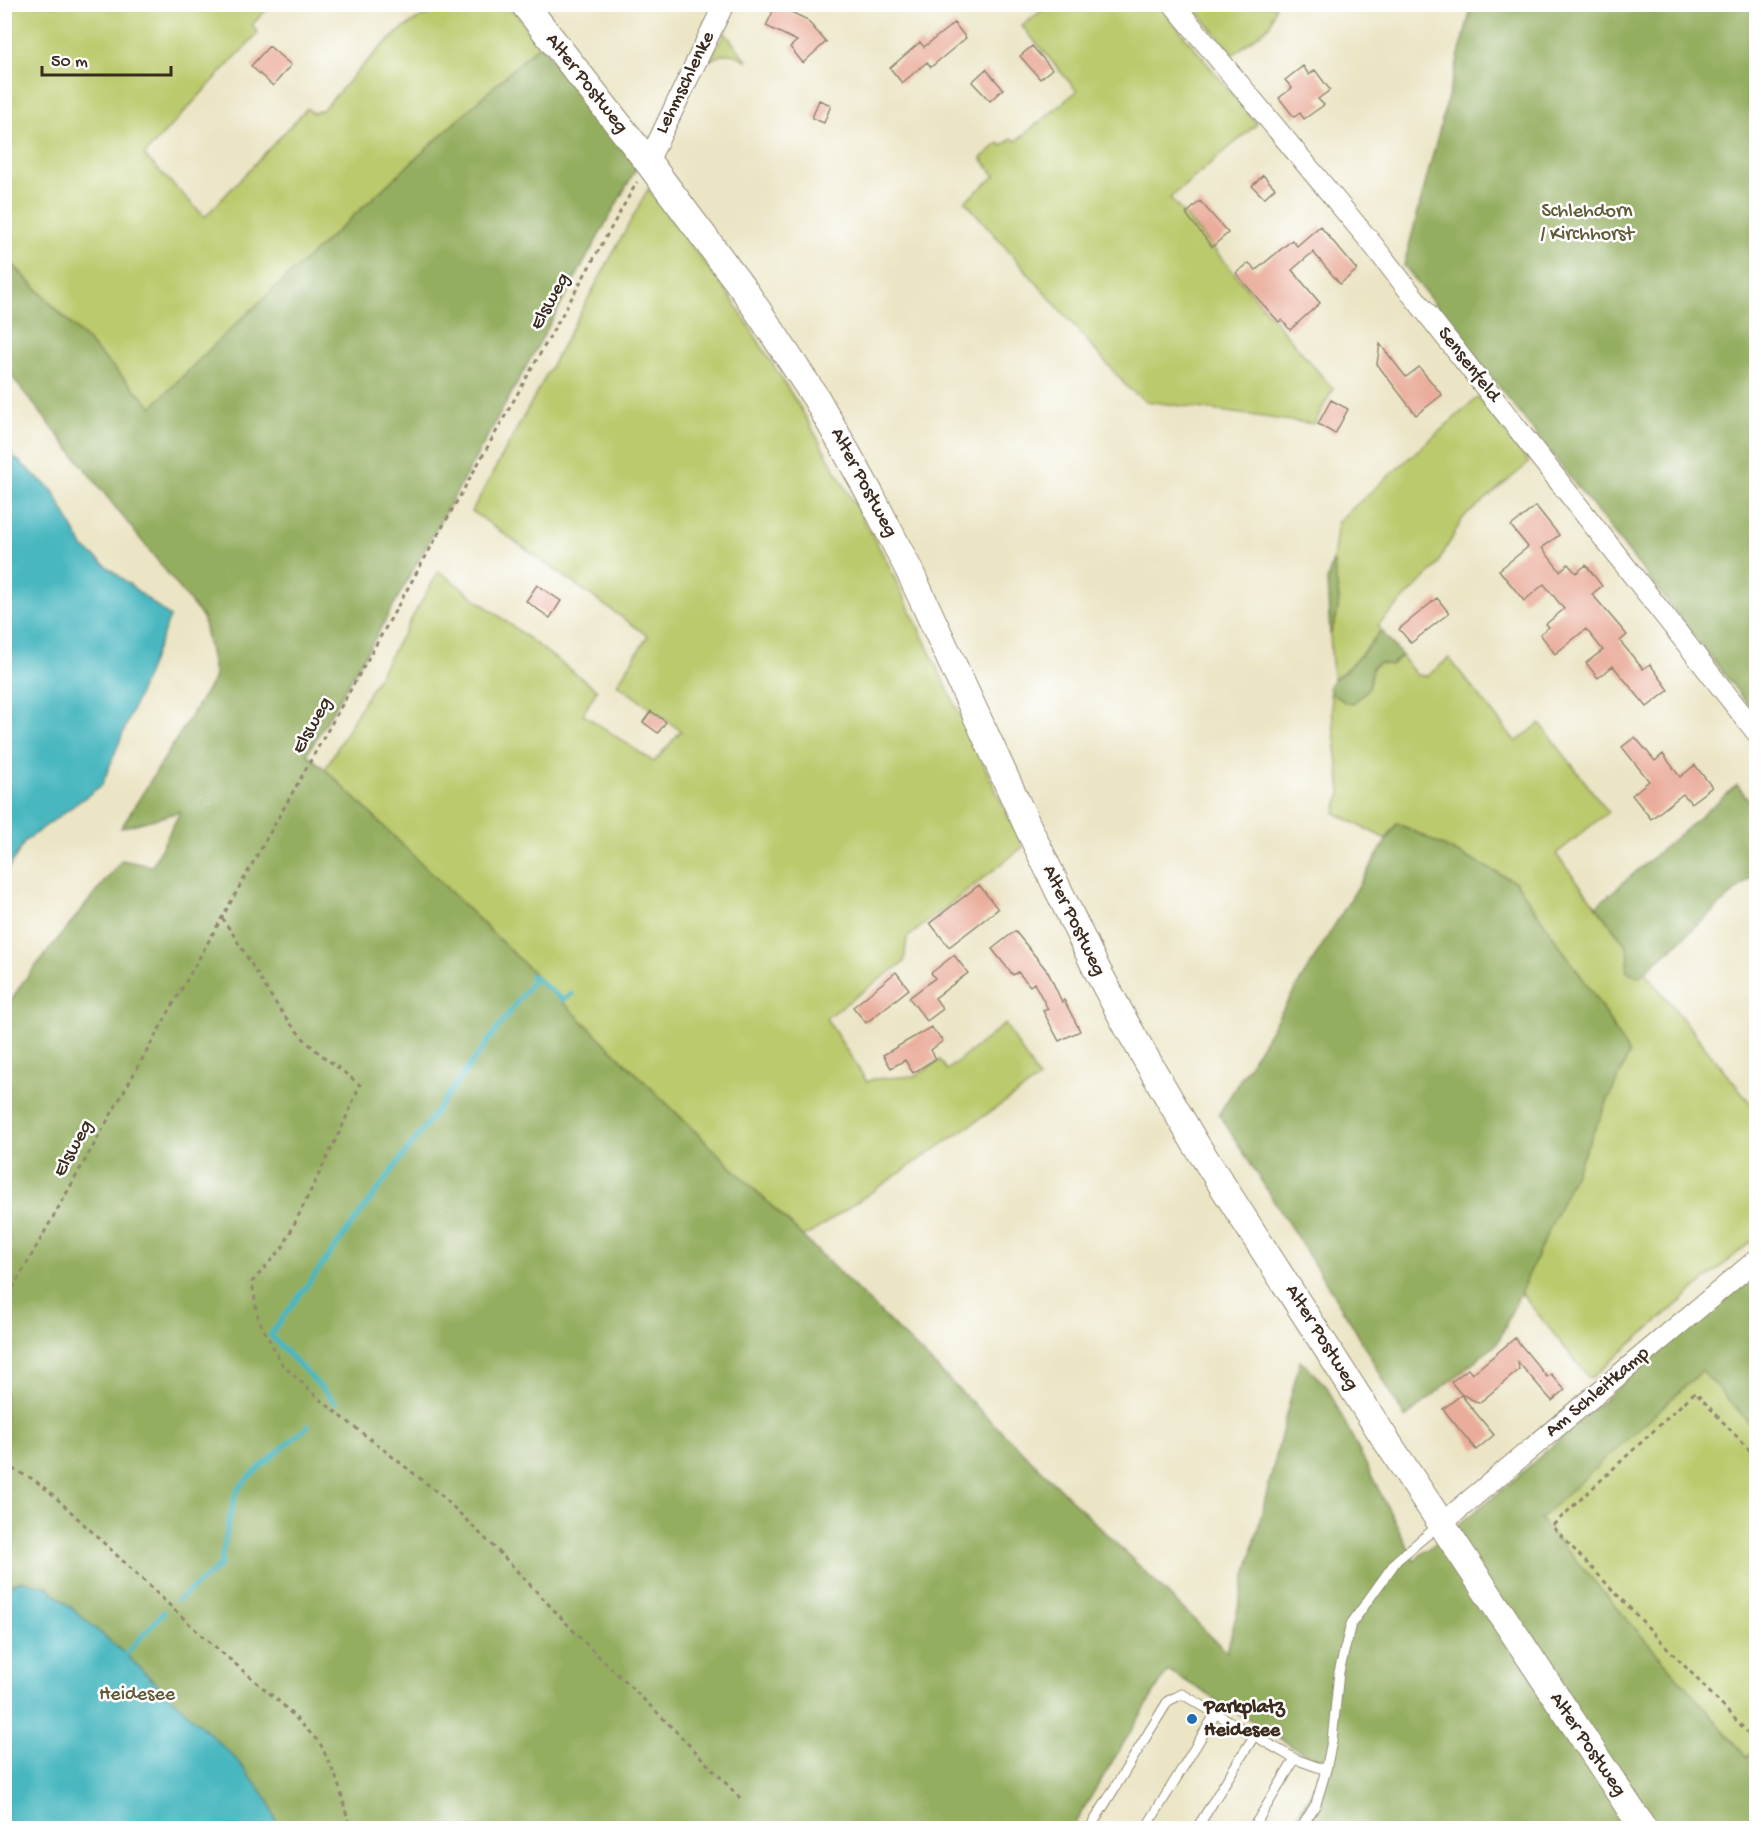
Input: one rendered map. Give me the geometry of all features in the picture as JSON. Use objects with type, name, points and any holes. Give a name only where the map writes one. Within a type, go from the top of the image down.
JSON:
[{"type":"main road","name":"Alter Postweg","points":[[524,4],[746,292],[830,422],[909,570],[1033,837],[1096,968],[1127,1026],[1195,1143],[1440,1525],[1643,1828]]},
{"type":"street","name":"Lehmschlenke","points":[[648,162],[724,4]]},
{"type":"street","name":"Sensenfeld","points":[[1173,4],[1373,245],[1756,732]]},
{"type":"street","name":"Am Schleitkamp","points":[[1440,1525],[1756,1260]]},
{"type":"lane","points":[[1301,1828],[1316,1804],[1326,1770],[1332,1741],[1339,1672],[1351,1624],[1397,1560],[1440,1525]]},
{"type":"lane","points":[[1090,1828],[1168,1701],[1182,1695],[1295,1759],[1326,1770]]},
{"type":"lane","points":[[1146,1828],[1216,1713]]},
{"type":"lane","points":[[1197,1828],[1254,1736]]},
{"type":"lane","points":[[1253,1828],[1295,1759]]},
{"type":"path","name":"Elsweg","points":[[4,1304],[648,162]]},
{"type":"path","points":[[222,918],[241,945],[268,992],[306,1040],[360,1085],[283,1247],[252,1282],[258,1318],[282,1364],[318,1398],[441,1495],[742,1800]]},
{"type":"path","points":[[1756,1457],[1695,1392],[1552,1526],[1752,1737],[1756,1733]]},
{"type":"path","points":[[4,1465],[33,1479],[51,1493],[199,1632],[282,1704],[320,1743],[338,1782],[350,1828]]},
{"type":"green space","points":[[4,5],[271,5],[252,25],[258,33],[144,155],[205,217],[307,108],[313,113],[322,110],[382,46],[418,19],[437,10],[458,5],[509,5],[540,44],[223,336],[152,407],[5,256]]},
{"type":"green space","points":[[1049,5],[1159,5],[1257,124],[1170,198],[1333,389],[1314,424],[1146,401],[1129,389],[965,201],[995,176],[981,158],[999,143],[1002,146],[1012,138],[1016,141],[1077,91],[1022,26]]},
{"type":"green space","points":[[1192,5],[1276,5],[1270,25],[1233,55]]},
{"type":"green space","name":"Schlehdorn / Kirchhorst","points":[[1472,5],[1756,5],[1756,715],[1404,265]]},
{"type":"green space","points":[[725,33],[748,62],[734,54],[719,56],[709,61]]},
{"type":"green space","points":[[540,44],[637,167],[376,637],[307,754],[325,769],[1227,1652],[1300,1360],[1327,1387],[1414,1560],[1509,1484],[1642,1366],[1756,1271],[1756,1430],[1702,1371],[1540,1519],[1747,1757],[1756,1748],[1756,1828],[1290,1828],[1326,1767],[1168,1670],[1072,1828],[278,1828],[269,1801],[125,1654],[47,1587],[22,1581],[5,1587],[5,1011],[22,983],[122,860],[152,866],[180,812],[121,828],[215,677],[203,618],[5,368],[4,256],[152,407],[223,336]]},
{"type":"green space","points":[[648,189],[732,299],[802,411],[885,558],[1023,847],[907,938],[904,962],[826,1018],[867,1082],[873,1079],[915,1076],[940,1060],[947,1070],[1005,1024],[1039,1079],[811,1233],[802,1236],[325,769],[439,571],[597,690],[583,714],[654,762],[681,731],[617,684],[648,636],[472,511]]},
{"type":"green space","points":[[1478,397],[1529,463],[1463,518],[1436,567],[1378,625],[1381,630],[1370,644],[1333,680],[1330,635],[1337,615],[1339,599],[1333,560],[1338,521]]},
{"type":"green space","points":[[1333,560],[1339,599],[1337,615],[1330,635],[1327,581]]},
{"type":"green space","points":[[1381,630],[1402,656],[1391,665],[1379,663],[1373,666],[1368,689],[1352,704],[1345,702],[1330,692],[1329,686],[1366,650]]},
{"type":"green space","points":[[1402,656],[1416,675],[1427,676],[1449,658],[1516,742],[1540,723],[1608,812],[1556,854],[1626,945],[1637,977],[1645,972],[1756,1110],[1756,1237],[1590,1379],[1520,1292],[1629,1054],[1594,995],[1516,882],[1397,823],[1386,839],[1335,813],[1341,793],[1330,692],[1352,704],[1367,687],[1373,667],[1379,663],[1391,663]]},
{"type":"green space","points":[[1737,785],[1756,808],[1754,875],[1645,972],[1638,977],[1626,971],[1629,956],[1626,945],[1596,906]]},
{"type":"green space","points":[[1397,823],[1516,882],[1594,995],[1629,1054],[1498,1342],[1405,1418],[1350,1321],[1219,1114]]},
{"type":"green space","points":[[1702,1371],[1756,1430],[1756,1748],[1747,1757],[1539,1519]]},
{"type":"water","points":[[5,449],[53,491],[83,547],[170,617],[102,785],[25,841],[5,874]]},
{"type":"water","name":"Heidesee","points":[[22,1581],[47,1587],[125,1654],[235,1758],[269,1801],[278,1828],[5,1828],[5,1587]]},
{"type":"building","points":[[776,5],[806,19],[826,42],[803,63],[790,47],[797,41],[766,26]]},
{"type":"building","points":[[954,23],[966,38],[931,67],[927,62],[902,83],[890,68],[920,42],[924,47]]},
{"type":"building","points":[[269,46],[291,65],[273,86],[251,66]]},
{"type":"building","points":[[1032,46],[1052,69],[1040,79],[1020,56]]},
{"type":"building","points":[[1303,66],[1309,75],[1315,70],[1330,90],[1318,99],[1324,105],[1304,119],[1300,113],[1294,117],[1279,98],[1292,88],[1285,80]]},
{"type":"building","points":[[986,69],[1003,89],[990,101],[972,82]]},
{"type":"building","points":[[819,100],[831,105],[824,123],[812,118]]},
{"type":"building","points":[[1263,175],[1275,188],[1264,198],[1252,186]]},
{"type":"building","points":[[1200,201],[1228,233],[1212,247],[1186,214]]},
{"type":"building","points":[[1320,226],[1357,270],[1340,284],[1313,252],[1292,270],[1320,303],[1290,330],[1282,320],[1279,322],[1236,273],[1249,263],[1256,270],[1292,240],[1297,246]]},
{"type":"building","points":[[1380,344],[1406,377],[1419,367],[1442,395],[1416,415],[1377,364]]},
{"type":"building","points":[[1331,400],[1348,409],[1335,434],[1318,424]]},
{"type":"building","points":[[1536,506],[1559,535],[1542,548],[1560,571],[1568,564],[1576,573],[1586,565],[1602,586],[1592,594],[1627,635],[1620,641],[1643,669],[1650,664],[1669,690],[1647,707],[1613,666],[1598,678],[1586,663],[1603,650],[1586,629],[1555,654],[1540,634],[1549,627],[1546,624],[1564,609],[1544,584],[1524,601],[1499,570],[1528,547],[1511,526]]},
{"type":"building","points":[[537,585],[561,601],[550,618],[526,601]]},
{"type":"building","points":[[1437,598],[1449,613],[1411,643],[1399,629]]},
{"type":"building","points":[[651,711],[666,722],[658,733],[643,722]]},
{"type":"building","points":[[1635,737],[1655,761],[1663,754],[1680,777],[1695,765],[1712,787],[1691,803],[1683,794],[1651,819],[1632,795],[1649,781],[1622,747]]},
{"type":"building","points":[[979,885],[998,909],[949,947],[930,923]]},
{"type":"building","points":[[1015,931],[1048,972],[1062,1002],[1064,1000],[1080,1031],[1059,1041],[1043,1011],[1048,1009],[1034,983],[1030,986],[1018,972],[1013,975],[992,949]]},
{"type":"building","points":[[954,955],[968,973],[935,998],[943,1009],[927,1021],[909,998],[935,978],[931,973]]},
{"type":"building","points":[[896,972],[909,989],[866,1023],[853,1007]]},
{"type":"building","points":[[931,1027],[943,1041],[931,1050],[936,1059],[913,1073],[905,1060],[891,1068],[883,1055]]},
{"type":"building","points":[[1515,1338],[1547,1377],[1551,1374],[1565,1390],[1552,1401],[1518,1362],[1519,1370],[1479,1403],[1461,1394],[1451,1382],[1468,1369],[1472,1374]]},
{"type":"building","points":[[1461,1395],[1494,1435],[1476,1450],[1443,1409]]},
{"type":"waterway","points":[[336,1403],[270,1335],[532,982],[531,975],[563,1000],[572,994]]},
{"type":"waterway","points":[[178,1600],[220,1566],[237,1490],[308,1426]]},
{"type":"waterway","points":[[122,1658],[164,1612]]},
{"type":"place","name":"Parkplatz Heidesee","points":[[1192,1719]]}]
